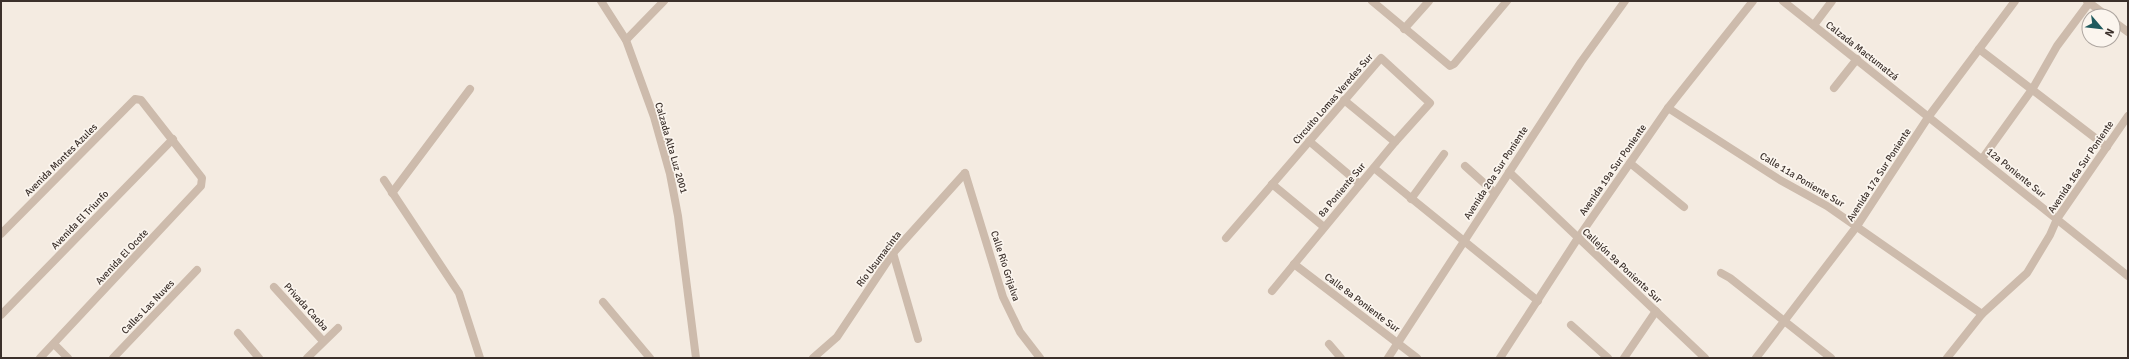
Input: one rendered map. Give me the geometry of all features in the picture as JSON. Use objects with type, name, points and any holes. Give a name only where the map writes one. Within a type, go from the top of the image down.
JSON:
[{"type":"street","name":"Calzada Alta Luz 2001","points":[[601,1],[626,40],[654,117],[670,174],[678,216],[696,358]]},
{"type":"street","points":[[626,40],[664,1]]},
{"type":"street","points":[[1372,1],[1450,66],[1454,64],[1507,1]]},
{"type":"street","points":[[1404,29],[1429,1]]},
{"type":"street","name":"Avenida 20a Sur Poniente","points":[[1388,358],[1581,62],[1625,1]]},
{"type":"street","name":"Avenida 19a Sur Poniente","points":[[1500,358],[1578,238],[1668,108],[1753,1]]},
{"type":"street","name":"Calzada Mactumatzá","points":[[1783,1],[1929,116]]},
{"type":"street","points":[[1814,26],[1832,1]]},
{"type":"street","name":"Avenida 17a Sur Poniente","points":[[1756,358],[1857,226],[1929,116],[2015,1]]},
{"type":"street","points":[[1982,159],[2033,88],[2057,46],[2088,2],[2096,8]]},
{"type":"street","points":[[1979,49],[2033,88],[2108,147]]},
{"type":"street","name":"Circuito Lomas Veredes Sur","points":[[1226,238],[1381,58],[1430,103]]},
{"type":"street","points":[[1834,88],[1857,59]]},
{"type":"street","points":[[392,192],[470,89]]},
{"type":"street","name":"Avenida Montes Azules","points":[[1,234],[135,99],[141,100],[172,139]]},
{"type":"street","points":[[1344,100],[1395,142]]},
{"type":"street","name":"8a Poniente Sur","points":[[1272,291],[1395,142],[1430,103]]},
{"type":"street","name":"Calle 11a Poniente Sur","points":[[1668,108],[1780,180],[1827,206],[1857,226],[1891,253],[1982,314]]},
{"type":"street","name":"12a Poniente Sur","points":[[1929,116],[2128,276]]},
{"type":"street","name":"Avenida 16a Sur Poniente","points":[[1947,358],[1982,314],[2027,273],[2050,235],[2057,219],[2128,116]]},
{"type":"street","name":"Avenida El Ocote","points":[[40,358],[203,182],[202,178],[172,139]]},
{"type":"street","name":"Avenida El Triunfo","points":[[1,315],[172,139]]},
{"type":"street","points":[[1309,141],[1360,184]]},
{"type":"street","points":[[1411,199],[1444,154]]},
{"type":"street","points":[[1630,163],[1684,207]]},
{"type":"street","points":[[1465,166],[1495,193]]},
{"type":"street","points":[[1374,168],[1538,301]]},
{"type":"street","name":"Callejón 9a Poniente Sur","points":[[1508,172],[1705,358]]},
{"type":"street","name":"Río Usumacinta","points":[[813,358],[837,336],[894,253],[965,173]]},
{"type":"street","name":"Calle Río Grijalva","points":[[965,173],[1003,297],[1020,332],[1040,358]]},
{"type":"street","points":[[384,180],[459,293],[480,358]]},
{"type":"street","points":[[1272,184],[1324,227]]},
{"type":"street","points":[[894,253],[918,339]]},
{"type":"street","name":"Calle 8a Poniente Sur","points":[[1294,264],[1417,358]]},
{"type":"street","name":"Calles Las Nuves","points":[[113,358],[197,270]]},
{"type":"street","points":[[1721,274],[1785,321],[1831,358]]},
{"type":"street","name":"Privada Caoba","points":[[274,287],[324,341]]},
{"type":"street","points":[[603,302],[650,358]]},
{"type":"street","points":[[1624,358],[1656,311]]},
{"type":"street","points":[[1571,325],[1608,358]]},
{"type":"street","points":[[307,358],[338,328]]},
{"type":"street","points":[[238,333],[259,358]]},
{"type":"street","points":[[54,344],[68,358]]},
{"type":"street","points":[[1328,344],[1341,358]]},
{"type":"street","points":[[119,351],[126,358]]}]
